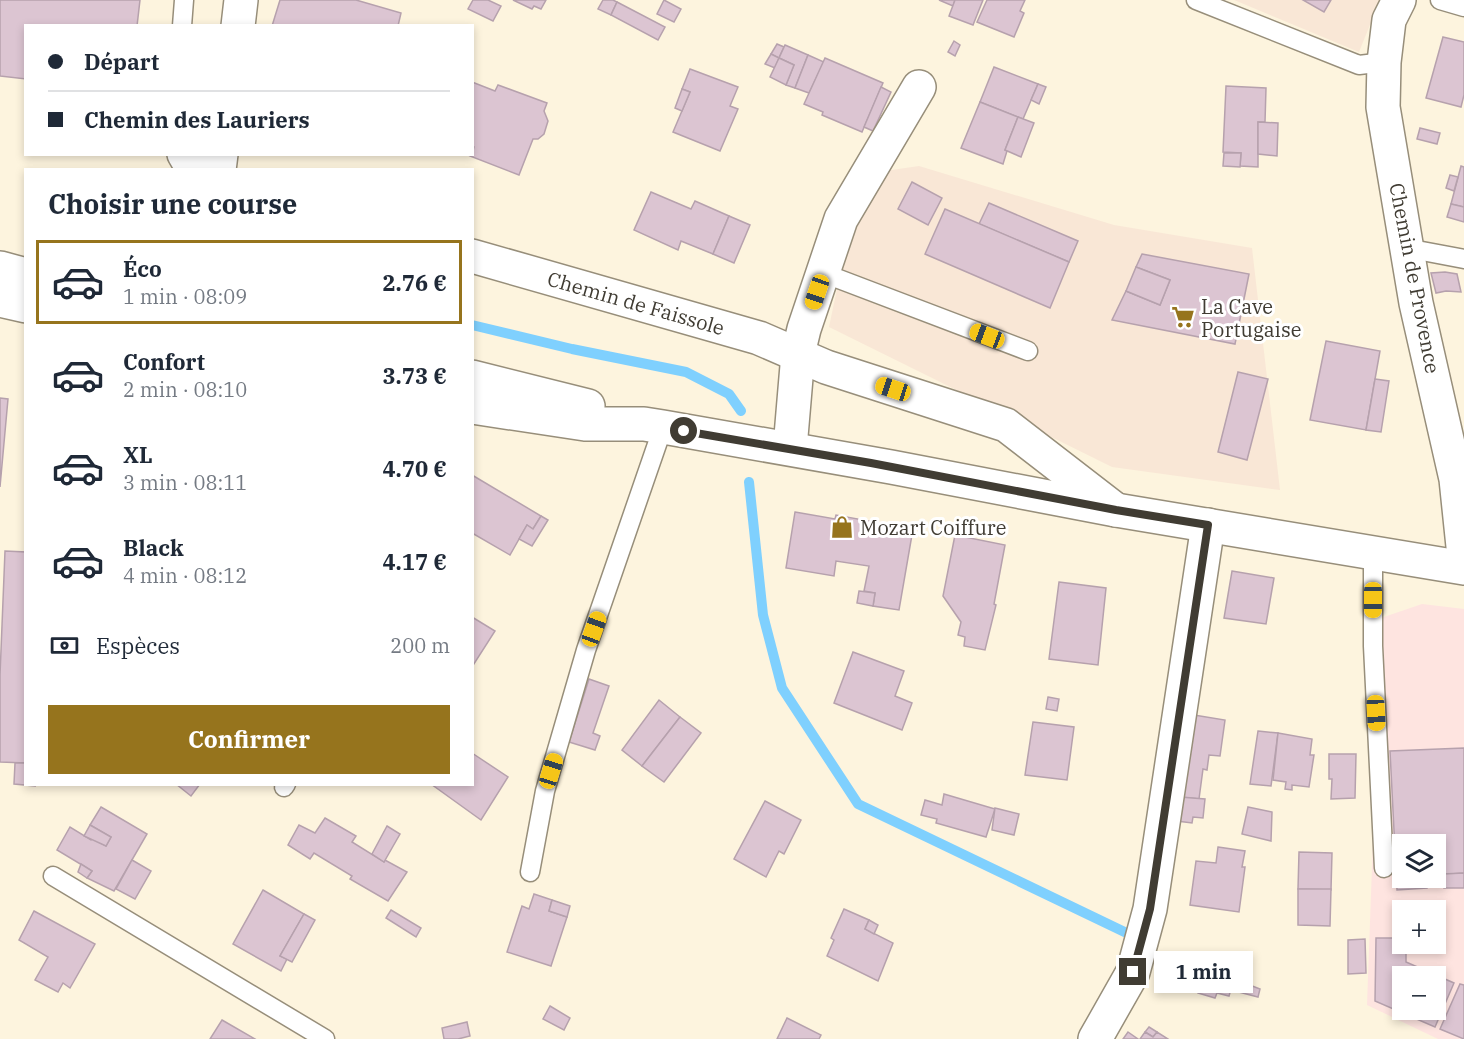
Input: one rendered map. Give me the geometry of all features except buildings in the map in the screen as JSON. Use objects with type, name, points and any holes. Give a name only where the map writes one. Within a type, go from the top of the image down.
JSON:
[{"type":"street","points":[[238,24],[241,0]]},
{"type":"street","name":"Chemin de Provence","points":[[1399,0],[1389,20],[1384,62],[1383,106],[1416,303],[1456,479],[1464,556]]},
{"type":"street","points":[[790,448],[798,354],[804,329],[841,219],[919,87]]},
{"type":"street","points":[[185,156],[191,166],[195,168]]},
{"type":"street","name":"Chemin de Faissole","points":[[474,257],[759,338],[826,367],[1006,425],[1116,510]]},
{"type":"street","points":[[0,268],[14,299]]},
{"type":"street","points":[[474,378],[584,405],[653,426]]},
{"type":"street","points":[[474,408],[585,424],[653,426],[790,448],[1116,510],[1464,568]]},
{"type":"street","points":[[1095,1039],[1133,972],[1150,909],[1208,525]]},
{"type":"lane","points":[[182,24],[184,0]]},
{"type":"lane","points":[[1196,0],[1359,65],[1384,62]]},
{"type":"lane","points":[[1440,0],[1464,7]]},
{"type":"lane","points":[[1408,254],[1422,251],[1464,259]]},
{"type":"lane","points":[[823,273],[1028,351]]},
{"type":"lane","points":[[530,872],[545,791],[653,426]]},
{"type":"lane","points":[[1373,553],[1373,646],[1384,868]]},
{"type":"lane","points":[[53,876],[325,1039]]},
{"type":"shaded area","points":[[1234,0],[1380,0],[1359,52]]},
{"type":"shaded area","points":[[919,166],[1114,225],[1252,248],[1280,490],[1112,467],[829,327],[847,242],[878,172]]},
{"type":"shaded area","points":[[1422,604],[1464,609],[1464,1039],[1438,1039],[1398,1020],[1446,1020],[1446,966],[1392,966],[1392,1017],[1367,1005],[1381,618]]},
{"type":"waterway","points":[[474,325],[572,349],[686,372],[729,394],[741,411]]},
{"type":"waterway","points":[[749,482],[763,615],[782,688],[858,804],[1135,937]]},
{"type":"place","name":"La Cave Portugaise","points":[[1183,317]]},
{"type":"place","name":"Mozart Coiffure","points":[[842,527]]},
{"type":"route","points":[[684,431],[1208,525],[1150,909],[1133,972]]}]
